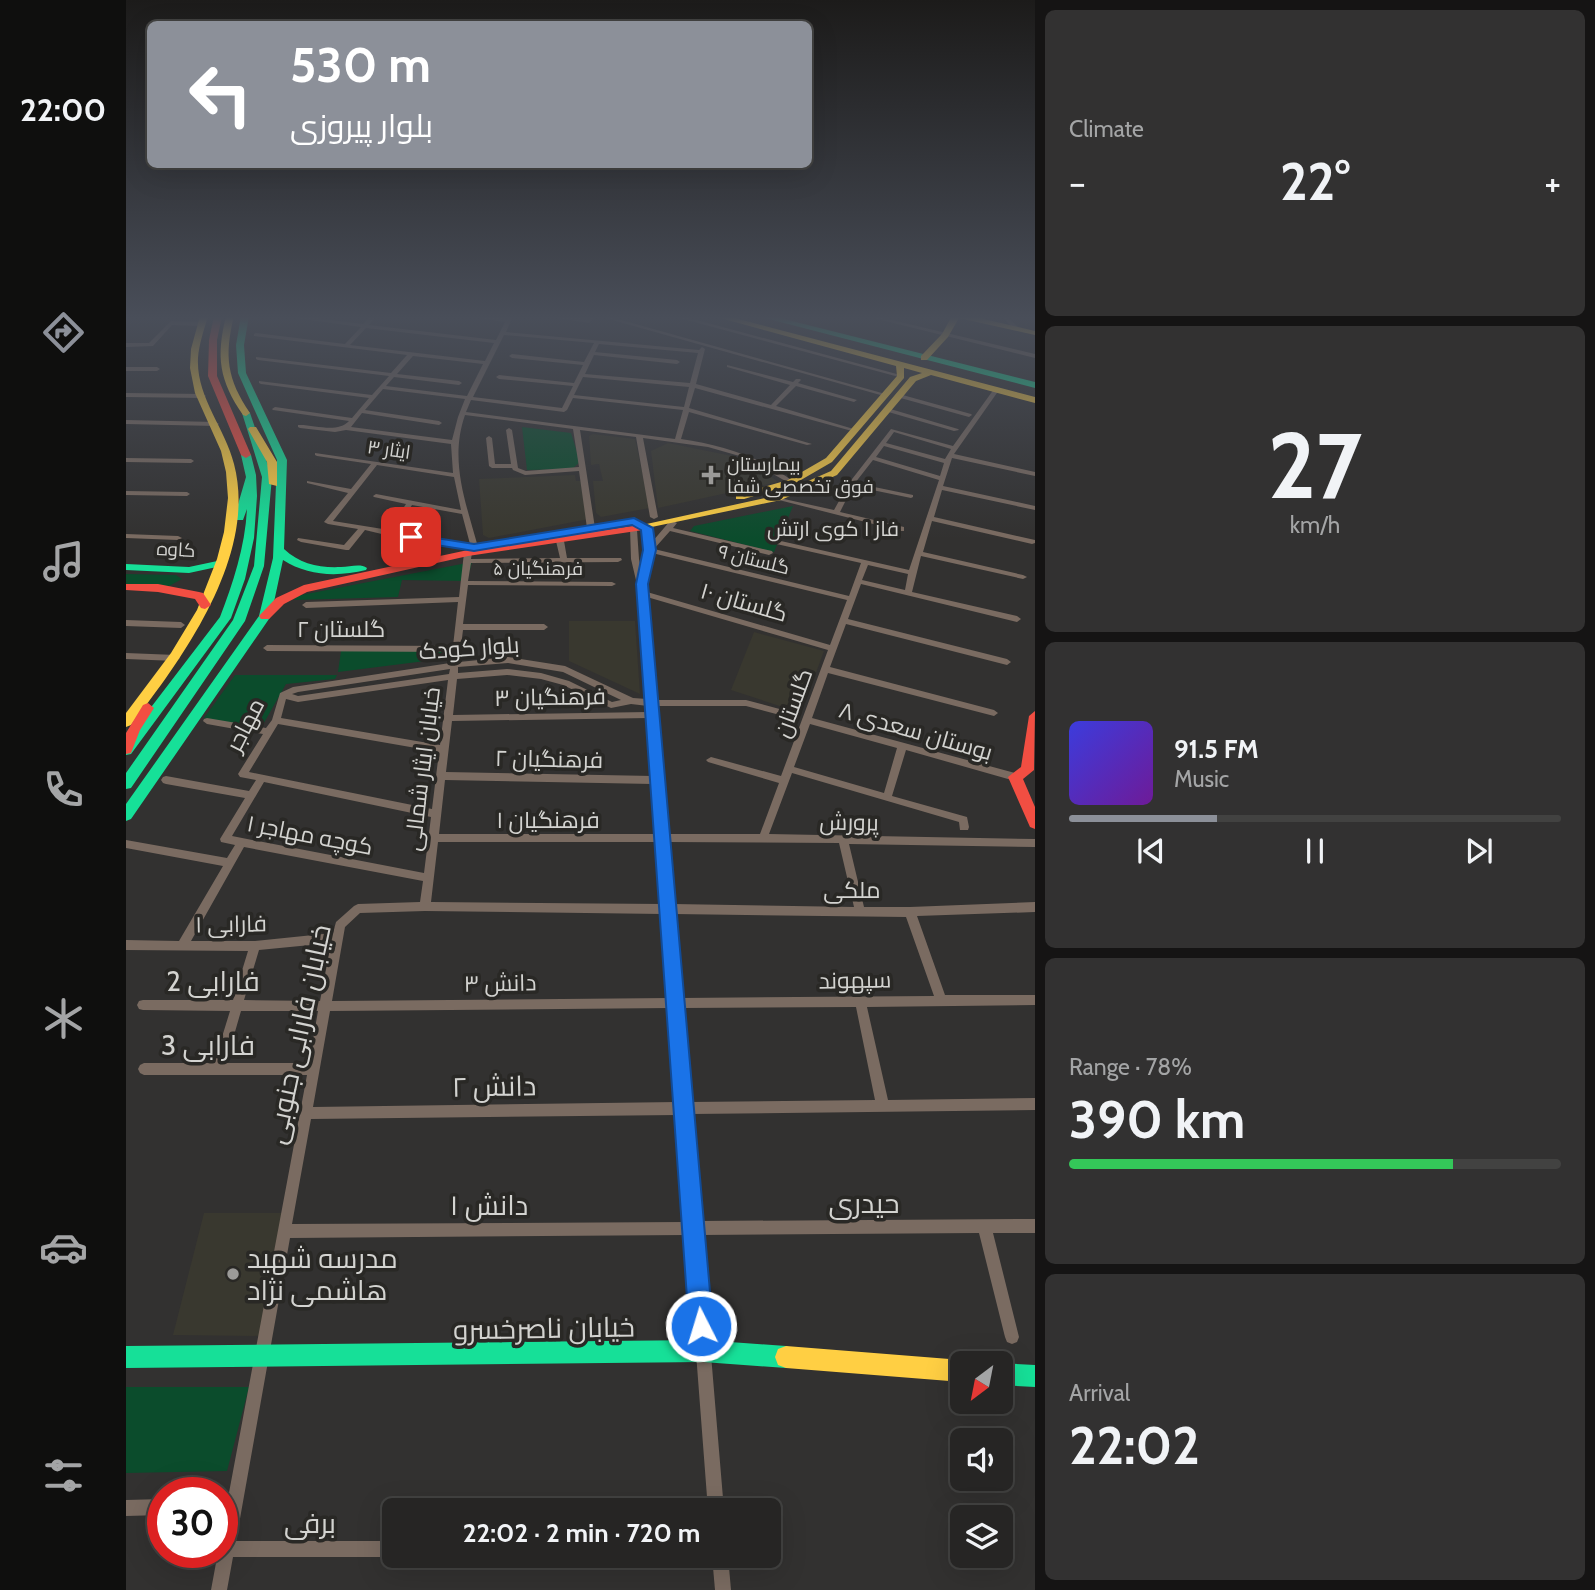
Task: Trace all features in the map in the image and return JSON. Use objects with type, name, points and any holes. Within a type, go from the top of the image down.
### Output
[{"type":"main road","points":[[128,716],[176,658],[198,623],[228,541],[234,508],[230,465],[216,424],[200,390]]},
{"type":"main road","points":[[126,749],[202,649],[229,608],[240,572],[251,502],[251,475],[239,435],[216,390]]},
{"type":"main road","points":[[126,784],[229,639],[251,594],[263,541],[267,477],[250,418],[230,390]]},
{"type":"main road","points":[[250,390],[282,460],[275,582],[265,616]]},
{"type":"main road","points":[[126,816],[244,643],[265,616],[288,595],[316,586],[591,528],[642,524],[671,526],[777,499],[834,473],[887,410],[895,390]]},
{"type":"main road","points":[[1016,390],[1034,396]]},
{"type":"main road","points":[[277,549],[285,560],[302,567],[345,571],[560,541],[642,524],[791,482],[829,460],[854,430],[892,395]]},
{"type":"main road","points":[[253,429],[272,462],[274,496],[281,512]]},
{"type":"main road","points":[[228,541],[239,519],[251,475]]},
{"type":"main road","name":"کاوه","points":[[126,567],[206,570],[222,563]]},
{"type":"main road","points":[[158,588],[172,587],[183,580],[184,572],[174,568]]},
{"type":"main road","points":[[316,569],[306,578],[316,586]]},
{"type":"main road","name":"کاوه","points":[[126,587],[158,588],[199,596],[205,605]]},
{"type":"main road","points":[[159,737],[187,711],[225,662],[244,643]]},
{"type":"main road","points":[[126,749],[134,729],[174,670],[176,658]]},
{"type":"main road","points":[[1035,716],[1027,770],[1015,777],[1035,824]]},
{"type":"main road","name":"خیابان ناصرخسرو","points":[[126,1357],[703,1351],[950,1370]]},
{"type":"main road","points":[[1013,1375],[1035,1376]]},
{"type":"street","points":[[322,390],[373,397]]},
{"type":"street","points":[[346,428],[379,390]]},
{"type":"street","points":[[408,390],[564,410],[574,390]]},
{"type":"street","points":[[469,554],[466,513],[456,475],[454,442],[463,413],[475,390]]},
{"type":"street","points":[[678,440],[691,390]]},
{"type":"street","points":[[711,390],[854,430]]},
{"type":"street","points":[[772,407],[789,390]]},
{"type":"street","points":[[818,390],[854,400]]},
{"type":"street","points":[[873,390],[969,415]]},
{"type":"street","points":[[908,593],[949,459],[990,390]]},
{"type":"street","points":[[126,395],[202,396]]},
{"type":"street","points":[[571,396],[686,409],[809,444]]},
{"type":"street","points":[[275,409],[353,419]]},
{"type":"street","points":[[887,410],[956,430]]},
{"type":"street","points":[[361,411],[439,423]]},
{"type":"street","points":[[463,413],[709,445],[745,456],[791,482]]},
{"type":"street","points":[[126,422],[216,424]]},
{"type":"street","points":[[299,426],[335,430],[346,428],[454,442]]},
{"type":"street","points":[[576,427],[591,528]]},
{"type":"street","points":[[509,430],[515,469],[526,473],[583,469]]},
{"type":"street","points":[[836,513],[851,484],[893,430],[955,448]]},
{"type":"street","points":[[639,436],[642,524],[649,550],[642,588]]},
{"type":"street","points":[[489,438],[492,466],[514,466]]},
{"type":"street","points":[[883,444],[1035,474]]},
{"type":"street","name":"ایثار ۳","points":[[317,454],[456,475]]},
{"type":"street","points":[[873,458],[940,483],[1035,508]]},
{"type":"street","points":[[126,460],[191,461]]},
{"type":"street","points":[[375,463],[350,491],[328,522],[469,554],[564,560],[618,560]]},
{"type":"street","points":[[309,482],[350,491]]},
{"type":"street","points":[[851,484],[911,496]]},
{"type":"street","points":[[126,493],[187,495]]},
{"type":"street","points":[[376,496],[466,513]]},
{"type":"street","points":[[777,499],[901,530]]},
{"type":"street","points":[[390,534],[410,502]]},
{"type":"street","points":[[929,518],[1032,542]]},
{"type":"street","points":[[642,524],[635,559],[642,588],[653,715],[715,1498]]},
{"type":"street","points":[[649,550],[671,526],[769,552]]},
{"type":"street","points":[[301,540],[346,548],[362,529]]},
{"type":"street","points":[[126,536],[178,538]]},
{"type":"street","points":[[560,541],[564,560]]},
{"type":"street","points":[[775,541],[912,573]]},
{"type":"street","name":"گلستان ۹","points":[[649,550],[852,599]]},
{"type":"street","name":"خیابان ایثار شمالی","points":[[425,906],[469,554]]},
{"type":"street","points":[[918,554],[1023,577]]},
{"type":"street","name":"گلستان","points":[[763,838],[864,562]]},
{"type":"street","points":[[858,581],[1017,619]]},
{"type":"street","name":"فرهنگیان ۵","points":[[464,583],[612,584]]},
{"type":"street","name":"گلستان ۱۰","points":[[642,588],[834,649]]},
{"type":"street","points":[[306,605],[462,599]]},
{"type":"street","points":[[844,621],[1007,662]]},
{"type":"street","points":[[126,623],[181,625]]},
{"type":"street","points":[[459,627],[544,627]]},
{"type":"street","name":"گلستان ۲","points":[[267,648],[456,649]]},
{"type":"street","points":[[126,656],[176,658]]},
{"type":"street","name":"بلوار کودک","points":[[283,695],[296,689],[454,665],[508,660],[565,669],[631,701]]},
{"type":"street","points":[[555,680],[565,669]]},
{"type":"street","points":[[826,669],[994,713]]},
{"type":"street","name":"بلوار کودک","points":[[283,695],[298,699],[453,676],[507,672],[555,680],[611,705]]},
{"type":"street","points":[[362,679],[363,690]]},
{"type":"street","name":"مهاجر","points":[[225,839],[262,778],[243,774],[276,720],[283,695]]},
{"type":"street","points":[[610,716],[611,705],[631,701],[746,703],[794,716]]},
{"type":"street","name":"فرهنگیان ۳","points":[[448,718],[653,715]]},
{"type":"street","points":[[276,720],[444,749]]},
{"type":"street","name":"بوستان سعدی ۸","points":[[807,720],[1015,777]]},
{"type":"street","points":[[207,721],[268,732]]},
{"type":"street","points":[[887,798],[902,747]]},
{"type":"street","points":[[711,760],[785,781]]},
{"type":"street","points":[[789,769],[964,820],[964,827]]},
{"type":"street","name":"فرهنگیان ۲","points":[[441,776],[658,780]]},
{"type":"street","points":[[262,778],[436,814]]},
{"type":"street","points":[[166,780],[252,795]]},
{"type":"street","name":"فرهنگیان ۱","points":[[433,838],[662,840]]},
{"type":"street","name":"پرورش","points":[[662,840],[763,838],[1035,843]]},
{"type":"street","name":"کوچه مهاجر ۱","points":[[225,839],[429,878]]},
{"type":"street","points":[[843,841],[860,911]]},
{"type":"street","points":[[182,946],[242,842]]},
{"type":"street","points":[[126,844],[230,863]]},
{"type":"street","name":"خیابان فارابی جنوبی","points":[[234,1477],[261,1356],[340,925],[358,909],[425,906],[668,909]]},
{"type":"street","name":"ملکی","points":[[668,909],[910,912],[1035,907]]},
{"type":"street","points":[[910,912],[941,1000]]},
{"type":"street","name":"فارابی ۱","points":[[126,945],[255,947],[338,937]]},
{"type":"street","points":[[218,1069],[255,947]]},
{"type":"street","name":"سپهوند","points":[[676,1003],[1035,1000]]},
{"type":"street","points":[[860,1001],[883,1106]]},
{"type":"street","name":"دانش ۳","points":[[325,1006],[676,1003]]},
{"type":"street","name":"فارابی 2","points":[[143,1005],[325,1006]]},
{"type":"street","name":"فارابی 3","points":[[144,1069],[313,1069]]},
{"type":"street","points":[[684,1108],[1035,1104]]},
{"type":"street","name":"دانش ۲","points":[[306,1113],[684,1108]]},
{"type":"street","points":[[984,1226],[1012,1337]]},
{"type":"street","name":"حیدری","points":[[694,1228],[1035,1226]]},
{"type":"street","name":"دانش ۱","points":[[284,1231],[694,1228]]},
{"type":"street","points":[[126,1508],[147,1507]]},
{"type":"street","name":"برفی","points":[[238,1549],[382,1549]]},
{"type":"street","name":"خیابان فارابی جنوبی","points":[[219,1590],[223,1568]]},
{"type":"street","points":[[721,1568],[723,1590]]},
{"type":"shaded area","points":[[593,434],[635,439],[650,508],[601,517],[596,513],[593,481],[603,481],[599,464],[591,465],[589,436]]},
{"type":"shaded area","name":"بیمارستان فوق تخصصی شفا","points":[[668,443],[737,457],[760,468],[778,482],[658,508],[651,451]]},
{"type":"shaded area","points":[[575,475],[576,481],[584,481],[589,519],[489,538],[483,535],[479,479]]},
{"type":"shaded area","points":[[569,621],[635,621],[640,694],[569,661]]},
{"type":"shaded area","points":[[754,632],[824,651],[801,713],[731,690]]},
{"type":"shaded area","name":"مدرسه شهید ه‍اشمی نژاد","points":[[204,1213],[290,1213],[266,1336],[173,1335]]},
{"type":"green space","points":[[522,427],[571,433],[580,462],[572,469],[527,470]]},
{"type":"green space","points":[[793,506],[774,552],[690,531],[694,526]]},
{"type":"green space","points":[[472,562],[467,581],[402,580],[398,597],[294,600],[296,596]]},
{"type":"green space","points":[[126,574],[176,575],[182,579],[169,586],[126,585]]},
{"type":"green space","points":[[458,650],[457,657],[338,672],[341,651]]},
{"type":"green space","points":[[235,675],[337,675],[335,679],[286,684],[261,728],[204,718]]},
{"type":"green space","points":[[126,1387],[249,1387],[227,1471],[126,1473]]},
{"type":"traffic: fast","points":[[126,815],[265,616],[278,558],[282,460],[250,390]]},
{"type":"traffic: fast","points":[[126,784],[239,621],[259,566],[267,477],[246,413]]},
{"type":"traffic: fast","points":[[126,750],[225,618],[233,599],[245,559],[251,517],[252,496],[246,455]]},
{"type":"traffic: fast","points":[[239,518],[251,475]]},
{"type":"traffic: fast","points":[[277,549],[296,563],[316,570],[362,568]]},
{"type":"traffic: fast","points":[[126,567],[189,570],[222,563]]},
{"type":"traffic: fast","points":[[126,1357],[703,1351],[786,1357]]},
{"type":"traffic: fast","points":[[1013,1375],[1035,1376]]},
{"type":"traffic: slow","points":[[126,722],[176,656],[203,610],[214,585],[229,532],[233,498],[231,472],[199,390]]},
{"type":"traffic: slow","points":[[231,390],[246,413]]},
{"type":"traffic: slow","points":[[740,497],[791,482],[829,460],[889,390]]},
{"type":"traffic: slow","points":[[646,527],[777,498],[834,473],[904,390]]},
{"type":"traffic: slow","points":[[998,390],[1035,400]]},
{"type":"traffic: slow","points":[[253,429],[272,462],[274,484]]},
{"type":"traffic: slow","points":[[786,1357],[950,1370]]},
{"type":"traffic: jam","points":[[217,390],[246,455]]},
{"type":"traffic: jam","points":[[265,616],[280,601],[304,589],[468,553],[646,527]]},
{"type":"traffic: jam","points":[[126,587],[158,588],[199,596],[205,605]]},
{"type":"traffic: jam","points":[[126,749],[134,729],[148,708]]},
{"type":"traffic: jam","points":[[1035,716],[1027,770],[1015,777],[1035,823]]},
{"type":"place","name":"بیمارستان فوق تخصصی شفا","points":[[711,475]]},
{"type":"place","name":"مدرسه شهید ه‍اشمی نژاد","points":[[233,1274]]},
{"type":"district","name":"فاز ۱ کوی ارتش","points":[[833,529]]},
{"type":"route","points":[[411,537],[474,547],[634,521],[647,528],[649,550],[642,584],[701,1326]]}]
